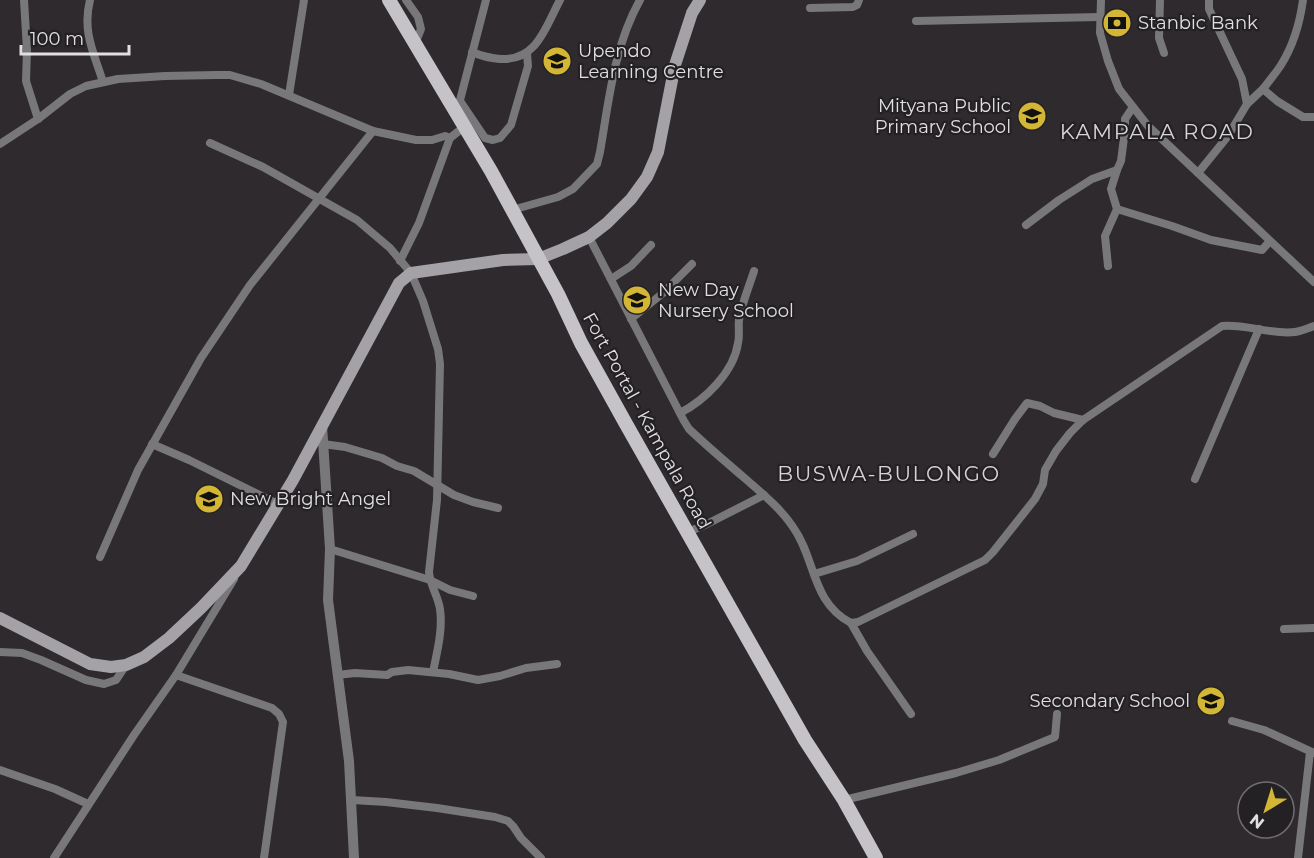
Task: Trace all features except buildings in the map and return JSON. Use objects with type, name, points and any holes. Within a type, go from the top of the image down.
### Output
[{"type":"main road","name":"Fort Portal - Kampala Road","points":[[389,0],[458,107],[464,128],[491,171],[558,294],[581,343],[805,740],[844,800],[876,858]]},
{"type":"main road","points":[[0,618],[90,664],[111,667],[126,665],[144,657],[169,638],[242,566],[293,480],[399,283],[411,273],[503,260],[538,259],[589,237],[632,199],[647,177],[658,152],[675,65],[692,13],[700,0]]},
{"type":"street","points":[[24,0],[26,81],[38,119]]},
{"type":"street","points":[[90,0],[86,26],[91,50],[103,82]]},
{"type":"street","points":[[289,95],[304,0]]},
{"type":"street","points":[[406,0],[418,17],[421,29],[416,44]]},
{"type":"street","points":[[486,0],[458,107],[485,138],[493,140],[500,138],[511,125],[528,66],[527,53]]},
{"type":"street","points":[[472,52],[482,57],[505,59],[512,59],[527,53],[536,45],[560,0]]},
{"type":"street","points":[[512,210],[558,197],[573,189],[597,164],[614,69],[624,34],[640,0]]},
{"type":"street","points":[[810,8],[853,7],[858,5],[859,0]]},
{"type":"street","points":[[1101,0],[1100,33],[1106,55],[1119,89],[1133,108],[1148,126],[1314,282]]},
{"type":"street","points":[[1160,0],[1159,38],[1164,53]]},
{"type":"street","points":[[1209,0],[1209,9],[1242,80],[1247,104]]},
{"type":"street","points":[[1198,173],[1228,136],[1247,104],[1263,89],[1282,63],[1300,19],[1303,0]]},
{"type":"street","points":[[916,21],[1100,17]]},
{"type":"street","points":[[0,144],[70,94],[87,86],[118,79],[230,75],[261,84],[373,130],[416,140],[432,140],[445,136],[450,138]]},
{"type":"street","points":[[1263,89],[1276,101],[1303,117],[1314,117]]},
{"type":"street","points":[[1108,266],[1105,236],[1118,209],[1111,189],[1121,161],[1125,118],[1133,108]]},
{"type":"street","points":[[400,261],[419,223],[450,138],[464,128]]},
{"type":"street","points":[[100,557],[138,470],[201,358],[250,285],[373,130]]},
{"type":"street","points":[[210,143],[263,167],[357,220],[390,248],[411,273],[423,301],[438,349],[440,364],[437,500],[430,580],[439,600],[441,632],[434,672]]},
{"type":"street","points":[[1026,225],[1092,179],[1117,170]]},
{"type":"street","points":[[1118,209],[1211,240],[1262,250],[1270,241]]},
{"type":"street","points":[[589,237],[689,429],[778,508],[795,528],[824,599],[834,612],[850,623],[910,714]]},
{"type":"street","points":[[611,279],[631,266],[651,245]]},
{"type":"street","points":[[632,319],[692,264]]},
{"type":"street","points":[[680,413],[690,408],[720,381],[730,367],[739,342],[739,318],[754,271]]},
{"type":"street","points":[[850,623],[858,622],[985,560],[1035,499],[1043,484],[1045,470],[1056,450],[1083,420],[1222,326],[1234,325],[1298,332],[1314,326]]},
{"type":"street","points":[[1195,479],[1259,329]]},
{"type":"street","points":[[993,454],[1027,403],[1083,420]]},
{"type":"street","points":[[322,424],[330,549],[327,600],[349,761],[354,858]]},
{"type":"street","points":[[153,444],[278,504]]},
{"type":"street","points":[[323,444],[345,447],[382,458],[414,471],[454,495],[498,508]]},
{"type":"street","points":[[688,532],[764,495]]},
{"type":"street","points":[[814,574],[857,561],[913,534]]},
{"type":"street","points":[[330,549],[473,596]]},
{"type":"street","points":[[54,858],[176,675],[242,566]]},
{"type":"street","points":[[1284,629],[1314,628]]},
{"type":"street","points":[[0,652],[22,653],[86,680],[104,684],[116,680],[126,665]]},
{"type":"street","points":[[337,675],[355,673],[387,675],[408,670],[478,680],[526,668],[557,664]]},
{"type":"street","points":[[176,675],[272,708],[283,722],[264,858]]},
{"type":"street","points":[[844,800],[956,773],[999,760],[1055,737],[1056,714]]},
{"type":"street","points":[[1232,721],[1264,730],[1312,753],[1298,858]]},
{"type":"street","points":[[0,770],[55,789],[88,804]]},
{"type":"street","points":[[351,800],[437,808],[495,817],[508,821],[541,858]]},
{"type":"place","name":"Stanbic Bank","points":[[1117,23]]},
{"type":"place","name":"Upendo Learning Centre","points":[[557,61]]},
{"type":"place","name":"Mityana Public Primary School","points":[[1032,116]]},
{"type":"place","name":"New Day Nursery School","points":[[637,300]]},
{"type":"place","name":"New Bright Angel","points":[[209,499]]},
{"type":"place","name":"Secondary School","points":[[1211,701]]},
{"type":"district","name":"KAMPALA ROAD","points":[[1157,131]]},
{"type":"district","name":"BUSWA-BULONGO","points":[[889,473]]}]
